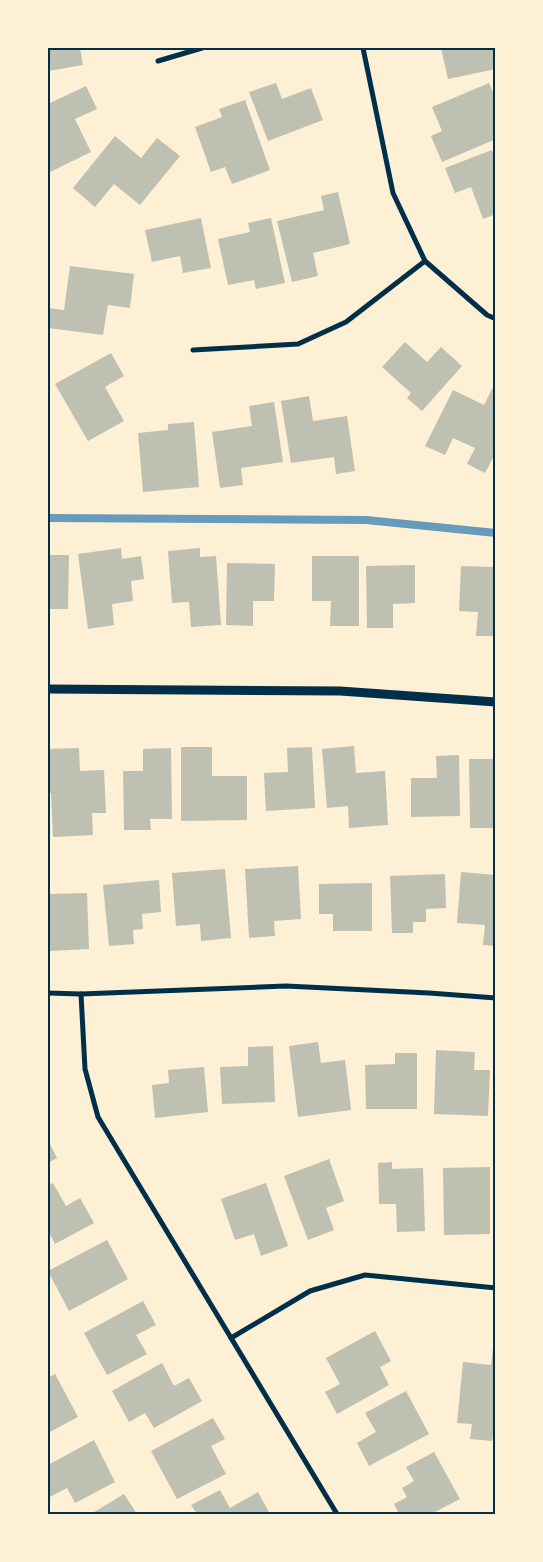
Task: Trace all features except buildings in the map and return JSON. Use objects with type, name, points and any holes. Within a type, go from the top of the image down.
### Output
[{"type":"street","points":[[158,61],[202,48]]},
{"type":"street","points":[[363,48],[393,193],[425,261],[487,315],[496,319]]},
{"type":"street","points":[[193,350],[298,344],[346,322],[425,261]]},
{"type":"street","points":[[48,690],[340,691],[496,702]]},
{"type":"street","points":[[48,993],[81,994],[286,986],[430,992],[496,998]]},
{"type":"street","points":[[81,994],[85,1069],[98,1116],[337,1514]]},
{"type":"street","points":[[231,1338],[310,1291],[365,1275],[496,1288]]},
{"type":"waterway","points":[[48,518],[366,520],[496,533]]}]
